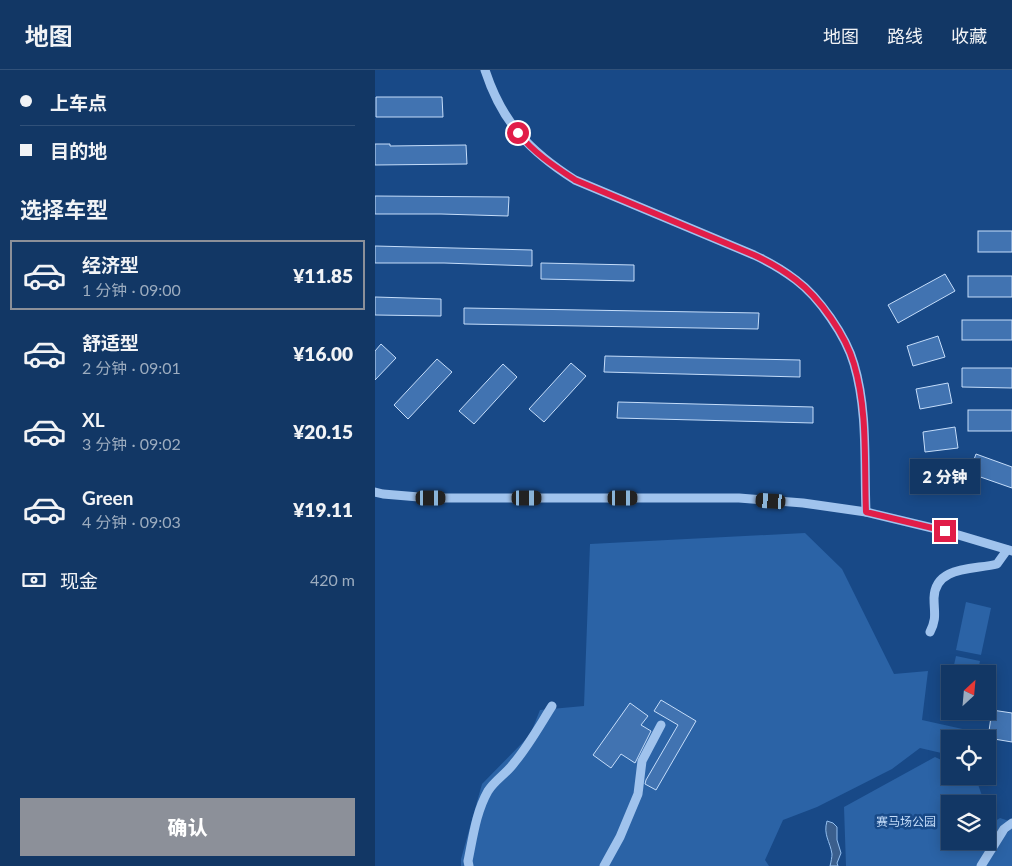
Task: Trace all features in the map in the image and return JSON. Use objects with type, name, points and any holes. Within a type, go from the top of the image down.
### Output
[{"type":"street","points":[[485,70],[495,96],[509,122],[527,145],[552,166],[575,180],[778,267],[798,281],[815,298],[843,338],[854,362],[863,413],[866,512]]},
{"type":"street","points":[[375,492],[431,498],[739,498],[803,503],[866,512],[945,531],[1009,550],[997,564],[960,569],[942,579],[934,594],[935,618],[930,632]]},
{"type":"street","points":[[469,866],[468,861],[478,813],[488,792],[496,780],[513,766],[552,706]]},
{"type":"street","points":[[604,866],[620,837],[640,785],[642,761],[661,725]]},
{"type":"street","points":[[981,866],[1001,833],[1012,823]]},
{"type":"green space","points":[[805,533],[842,569],[894,674],[928,671],[922,720],[967,730],[941,730],[941,753],[920,748],[892,769],[817,807],[783,820],[765,860],[769,866],[461,866],[461,859],[482,784],[530,735],[540,710],[584,706],[590,544]]},
{"type":"green space","points":[[966,602],[991,608],[981,655],[956,650]]},
{"type":"green space","points":[[956,656],[980,661],[979,665],[954,665]]},
{"type":"green space","name":"赛马场公园","points":[[935,757],[941,760],[941,785],[978,785],[982,795],[941,795],[941,850],[996,850],[996,833],[999,841],[1012,828],[1012,866],[846,866],[844,807]]},
{"type":"green space","name":"赛马场公园","points":[[1000,818],[1009,821],[996,833],[996,820]]},
{"type":"shaded area","points":[[827,821],[837,827],[837,840],[841,853],[837,863],[838,866],[830,866],[832,854],[826,834]]},
{"type":"building","points":[[376,97],[442,97],[443,117],[376,117]]},
{"type":"building","points":[[375,144],[390,144],[390,146],[466,145],[467,164],[375,165]]},
{"type":"building","points":[[375,196],[509,197],[508,216],[375,214]]},
{"type":"building","points":[[978,231],[1012,231],[1012,252],[978,252]]},
{"type":"building","points":[[375,246],[532,250],[532,266],[375,263]]},
{"type":"building","points":[[541,263],[634,265],[634,281],[541,279]]},
{"type":"building","points":[[945,274],[955,291],[898,323],[888,305]]},
{"type":"building","points":[[968,276],[1012,276],[1012,297],[968,297]]},
{"type":"building","points":[[375,297],[441,299],[441,316],[375,315]]},
{"type":"building","points":[[464,308],[759,313],[758,329],[464,324]]},
{"type":"building","points":[[962,320],[1012,320],[1012,340],[962,340]]},
{"type":"building","points":[[938,336],[945,357],[913,366],[907,346]]},
{"type":"building","points":[[381,344],[396,358],[375,380],[375,351]]},
{"type":"building","points":[[605,356],[800,360],[800,377],[604,372]]},
{"type":"building","points":[[437,359],[452,372],[408,419],[394,405]]},
{"type":"building","points":[[571,363],[586,376],[544,422],[529,409]]},
{"type":"building","points":[[503,364],[517,377],[474,424],[459,411]]},
{"type":"building","points":[[962,368],[1012,368],[1012,388],[962,387]]},
{"type":"building","points":[[948,383],[952,403],[920,409],[916,389]]},
{"type":"building","points":[[618,402],[813,407],[813,423],[617,418]]},
{"type":"building","points":[[968,410],[1012,410],[1012,431],[968,431]]},
{"type":"building","points":[[955,427],[958,448],[925,452],[923,432]]},
{"type":"building","points":[[976,454],[1012,467],[1012,488],[969,473]]},
{"type":"building","points":[[661,700],[696,721],[656,790],[645,784],[646,780],[678,725],[654,711]]},
{"type":"building","points":[[630,703],[648,716],[641,725],[651,731],[635,763],[621,754],[611,768],[593,755]]},
{"type":"building","points":[[996,711],[1012,713],[1012,742],[996,739],[996,730],[989,730],[991,720],[996,720]]},
{"type":"route","points":[[518,133],[527,145],[552,166],[575,180],[754,255],[778,267],[798,281],[815,298],[830,318],[843,338],[854,362],[863,413],[866,512],[945,531]]}]
